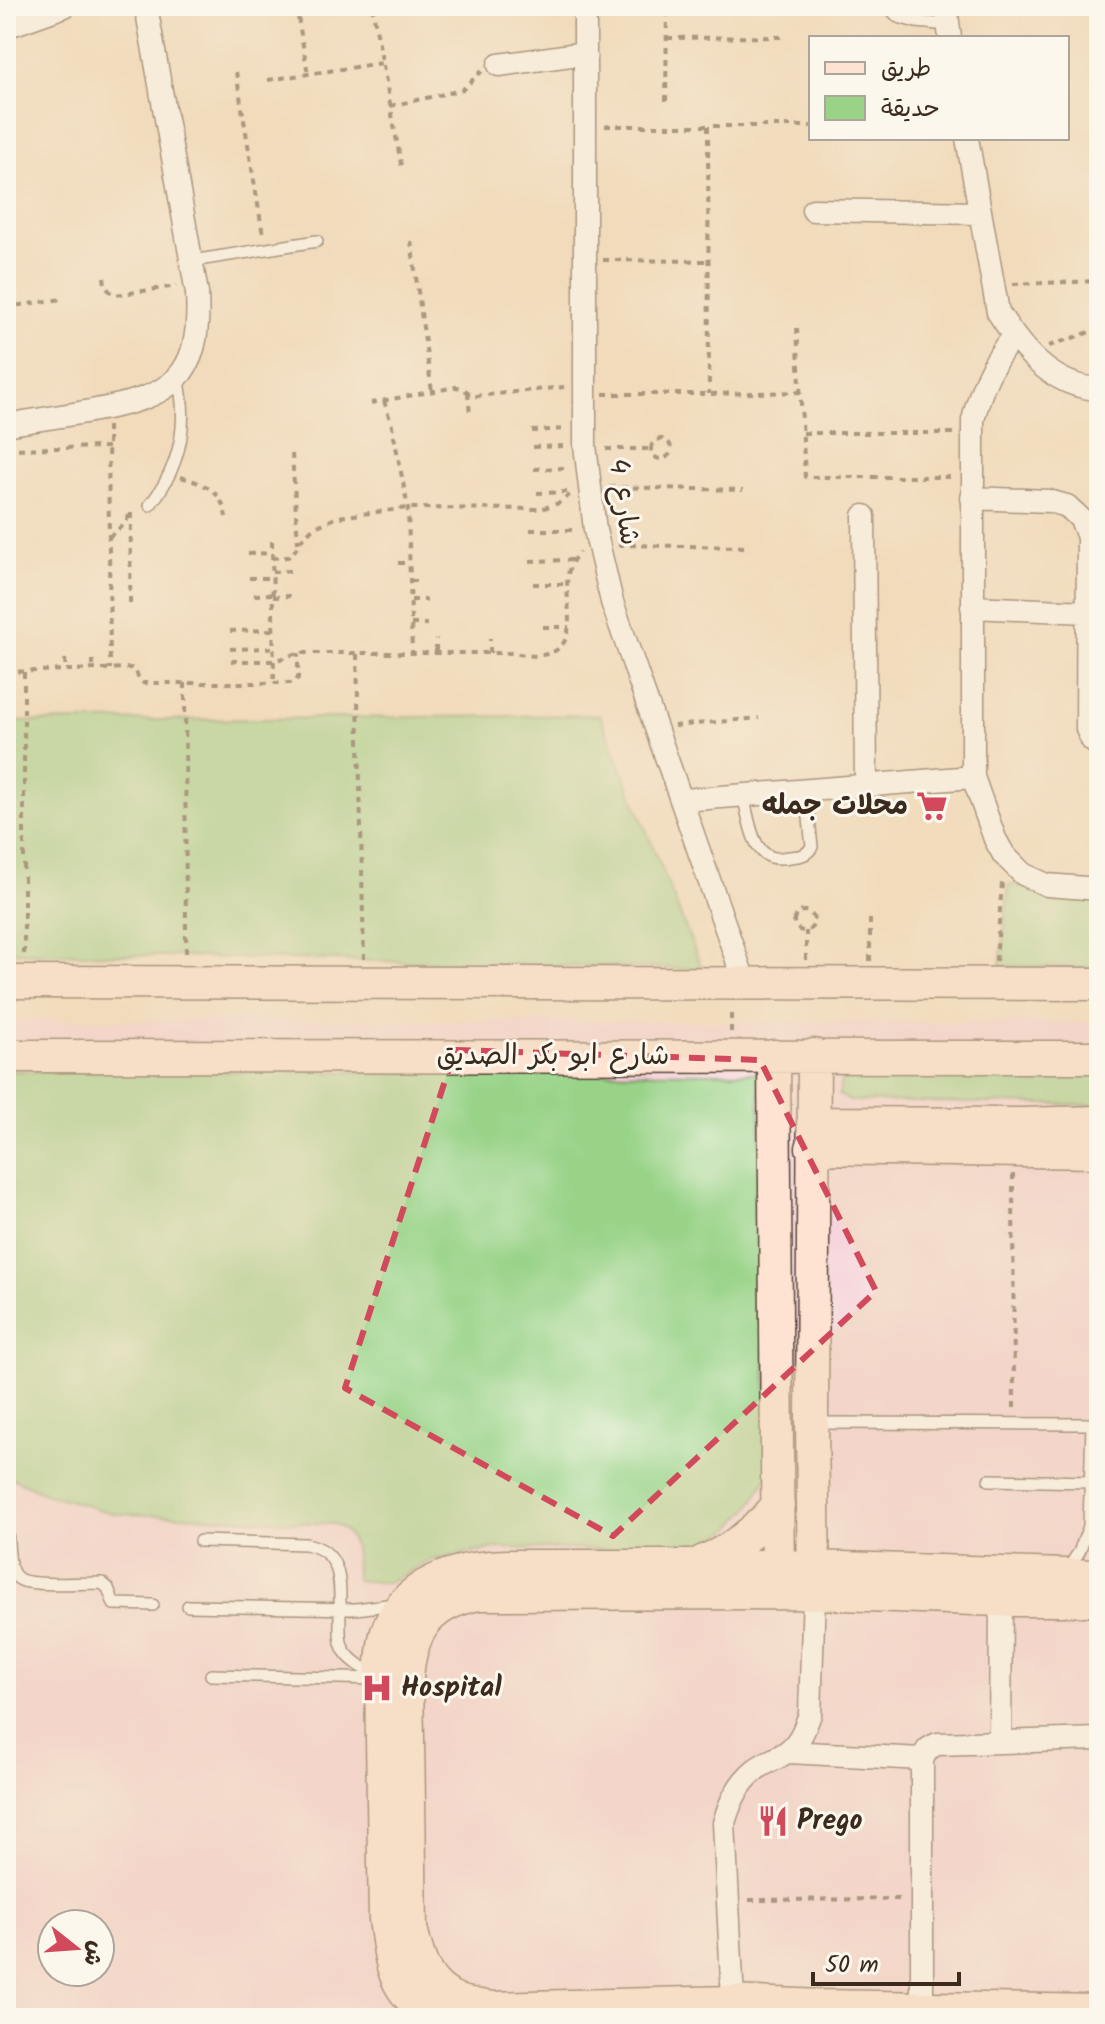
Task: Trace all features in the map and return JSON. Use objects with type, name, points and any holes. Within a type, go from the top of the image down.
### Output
[{"type":"street","points":[[6,27],[65,6]]},
{"type":"street","points":[[6,425],[142,400],[162,391],[178,377],[191,358],[197,337],[198,314],[194,272],[146,6]]},
{"type":"street","name":"شارع 4","points":[[585,6],[584,461],[596,537],[612,602],[683,800],[738,983]]},
{"type":"street","points":[[499,65],[585,53]]},
{"type":"street","points":[[967,140],[998,312],[1013,336],[1047,371],[1069,383],[1099,389]]},
{"type":"street","points":[[813,210],[980,213]]},
{"type":"street","points":[[1013,336],[994,361],[981,390],[973,420],[973,777],[995,839],[1004,855],[1023,874],[1047,885],[1099,889]]},
{"type":"street","points":[[972,488],[1067,506],[1081,519],[1088,537],[1093,568],[1088,612],[1093,716],[1087,729],[1099,746]]},
{"type":"street","points":[[864,516],[866,785]]},
{"type":"street","points":[[972,607],[1088,612]]},
{"type":"street","points":[[683,800],[973,777]]},
{"type":"street","points":[[15,982],[1099,984]]},
{"type":"street","points":[[733,2002],[724,1823],[740,1785],[755,1770],[788,1752],[806,1727],[810,1714],[814,1580],[814,1055]]},
{"type":"street","name":"شارع ابو بكر الصديق","points":[[6,1056],[1099,1057]]},
{"type":"street","points":[[774,1056],[778,1580]]},
{"type":"street","points":[[812,1136],[1099,1122]]},
{"type":"street","points":[[812,1136],[1013,1151],[1099,1152]]},
{"type":"street","points":[[695,1565],[750,1535],[778,1505]]},
{"type":"street","points":[[778,1580],[695,1565],[482,1567],[438,1578],[404,1602],[393,1617],[383,1650],[394,1679],[411,1928],[425,1974],[438,1988],[458,2001],[491,2008],[733,2002],[783,2011],[822,2012],[922,2008],[1099,2011]]},
{"type":"street","points":[[435,2018],[406,1996],[398,1982],[385,1920],[394,1679],[408,1659],[420,1630],[441,1607],[479,1594],[778,1580],[1099,1576]]},
{"type":"street","points":[[814,1580],[1001,1600],[1099,1600]]},
{"type":"street","points":[[1000,1741],[1001,1600]]},
{"type":"street","points":[[922,2008],[922,1759],[928,1749],[937,1744],[1099,1739]]},
{"type":"street","points":[[788,1752],[922,1759]]},
{"type":"lane","points":[[888,6],[898,17],[916,22],[948,23]]},
{"type":"lane","points":[[194,272],[266,249],[317,241]]},
{"type":"lane","points":[[150,505],[171,474],[180,447],[184,419],[178,377]]},
{"type":"lane","points":[[743,795],[755,842],[761,852],[771,857],[792,857],[808,853],[812,847],[806,790]]},
{"type":"lane","points":[[812,1423],[1096,1424],[1089,1526],[1079,1552],[1063,1575]]},
{"type":"lane","points":[[989,1480],[1090,1482]]},
{"type":"lane","points":[[6,1520],[10,1565],[18,1579],[102,1583],[108,1588],[114,1604],[153,1605]]},
{"type":"lane","points":[[200,1541],[306,1544],[321,1549],[333,1560],[339,1576],[343,1649],[353,1660],[394,1679]]},
{"type":"lane","points":[[188,1606],[340,1609],[372,1608],[404,1602]]},
{"type":"lane","points":[[211,1675],[394,1679]]},
{"type":"path","points":[[296,6],[308,74]]},
{"type":"path","points":[[372,6],[402,169]]},
{"type":"path","points":[[393,6],[405,10]]},
{"type":"path","points":[[652,6],[667,6],[666,101]]},
{"type":"path","points":[[667,38],[782,37]]},
{"type":"path","points":[[268,80],[382,63]]},
{"type":"path","points":[[390,106],[462,90],[482,71],[499,65]]},
{"type":"path","points":[[236,72],[266,249]]},
{"type":"path","points":[[585,126],[809,126]]},
{"type":"path","points":[[708,126],[709,394]]},
{"type":"path","points":[[411,241],[432,392]]},
{"type":"path","points":[[585,259],[708,261]]},
{"type":"path","points":[[104,277],[106,288],[116,295],[194,272]]},
{"type":"path","points":[[992,285],[1099,281]]},
{"type":"path","points":[[6,307],[62,299]]},
{"type":"path","points":[[797,328],[805,477],[972,488]]},
{"type":"path","points":[[1028,354],[1099,329]]},
{"type":"path","points":[[371,403],[456,387],[477,396],[585,389],[709,394],[801,392]]},
{"type":"path","points":[[468,393],[470,415]]},
{"type":"path","points":[[384,401],[408,508],[412,653]]},
{"type":"path","points":[[108,408],[110,669]]},
{"type":"path","points":[[532,431],[584,461]]},
{"type":"path","points":[[803,433],[973,433]]},
{"type":"path","points":[[661,439],[666,440],[671,448],[670,454],[661,459],[651,449],[656,440],[661,439]]},
{"type":"path","points":[[6,449],[109,447]]},
{"type":"path","points":[[533,447],[584,461],[743,490]]},
{"type":"path","points":[[534,469],[651,449]]},
{"type":"path","points":[[292,454],[298,545]]},
{"type":"path","points":[[537,493],[584,461]]},
{"type":"path","points":[[248,554],[288,557],[313,528],[328,520],[349,515],[408,508],[541,509],[559,503],[584,461]]},
{"type":"path","points":[[171,474],[198,482],[215,492],[221,499],[226,517]]},
{"type":"path","points":[[109,537],[131,513],[150,505]]},
{"type":"path","points":[[130,603],[131,513]]},
{"type":"path","points":[[530,530],[747,547]]},
{"type":"path","points":[[231,661],[274,661],[298,653],[490,653],[536,656],[550,653],[562,644],[569,627],[568,571],[582,549],[596,537]]},
{"type":"path","points":[[272,541],[274,683]]},
{"type":"path","points":[[530,561],[573,560]]},
{"type":"path","points":[[398,563],[410,563]]},
{"type":"path","points":[[249,578],[291,571]]},
{"type":"path","points":[[410,581],[422,581]]},
{"type":"path","points":[[533,584],[567,584]]},
{"type":"path","points":[[403,593],[411,593]]},
{"type":"path","points":[[254,595],[290,596]]},
{"type":"path","points":[[411,600],[427,600]]},
{"type":"path","points":[[411,624],[427,624]]},
{"type":"path","points":[[543,627],[569,627]]},
{"type":"path","points":[[109,630],[119,630]]},
{"type":"path","points":[[230,631],[273,630]]},
{"type":"path","points":[[490,638],[490,653]]},
{"type":"path","points":[[436,639],[436,653]]},
{"type":"path","points":[[230,649],[274,648]]},
{"type":"path","points":[[6,672],[134,669],[143,683],[294,683],[298,680],[298,653]]},
{"type":"path","points":[[357,654],[364,983]]},
{"type":"path","points":[[65,659],[66,671]]},
{"type":"path","points":[[93,660],[93,670]]},
{"type":"path","points":[[15,982],[24,672]]},
{"type":"path","points":[[185,683],[187,982]]},
{"type":"path","points":[[657,727],[759,718]]},
{"type":"path","points":[[994,984],[1004,855]]},
{"type":"path","points":[[804,911],[814,920],[806,931],[797,928],[794,919],[804,911]]},
{"type":"path","points":[[869,983],[870,915]]},
{"type":"path","points":[[731,1056],[738,983]]},
{"type":"path","points":[[1013,1151],[1014,1424]]},
{"type":"path","points":[[727,1900],[922,1898]]},
{"type":"highlighted area","points":[[455,1050],[760,1060],[876,1291],[613,1536],[345,1388]]},
{"type":"shaded area","points":[[6,1020],[1099,1022],[1099,2018],[6,2018]]},
{"type":"green space","points":[[600,715],[702,969],[6,952],[6,722]]},
{"type":"green space","points":[[1009,884],[1099,899],[1099,968],[1000,966]]},
{"type":"green space","points":[[1099,1067],[1099,1105],[850,1101],[839,1095],[842,1074],[862,1068]]},
{"type":"green space","points":[[6,1071],[759,1073],[768,1475],[750,1507],[730,1529],[691,1551],[497,1548],[431,1560],[387,1583],[356,1580],[352,1540],[334,1524],[115,1514],[44,1493],[6,1475]]},
{"type":"place","name":"محلات جمله","points":[[932,806]]},
{"type":"place","name":"Hospital","points":[[377,1688]]},
{"type":"place","name":"Prego","points":[[773,1821]]}]
